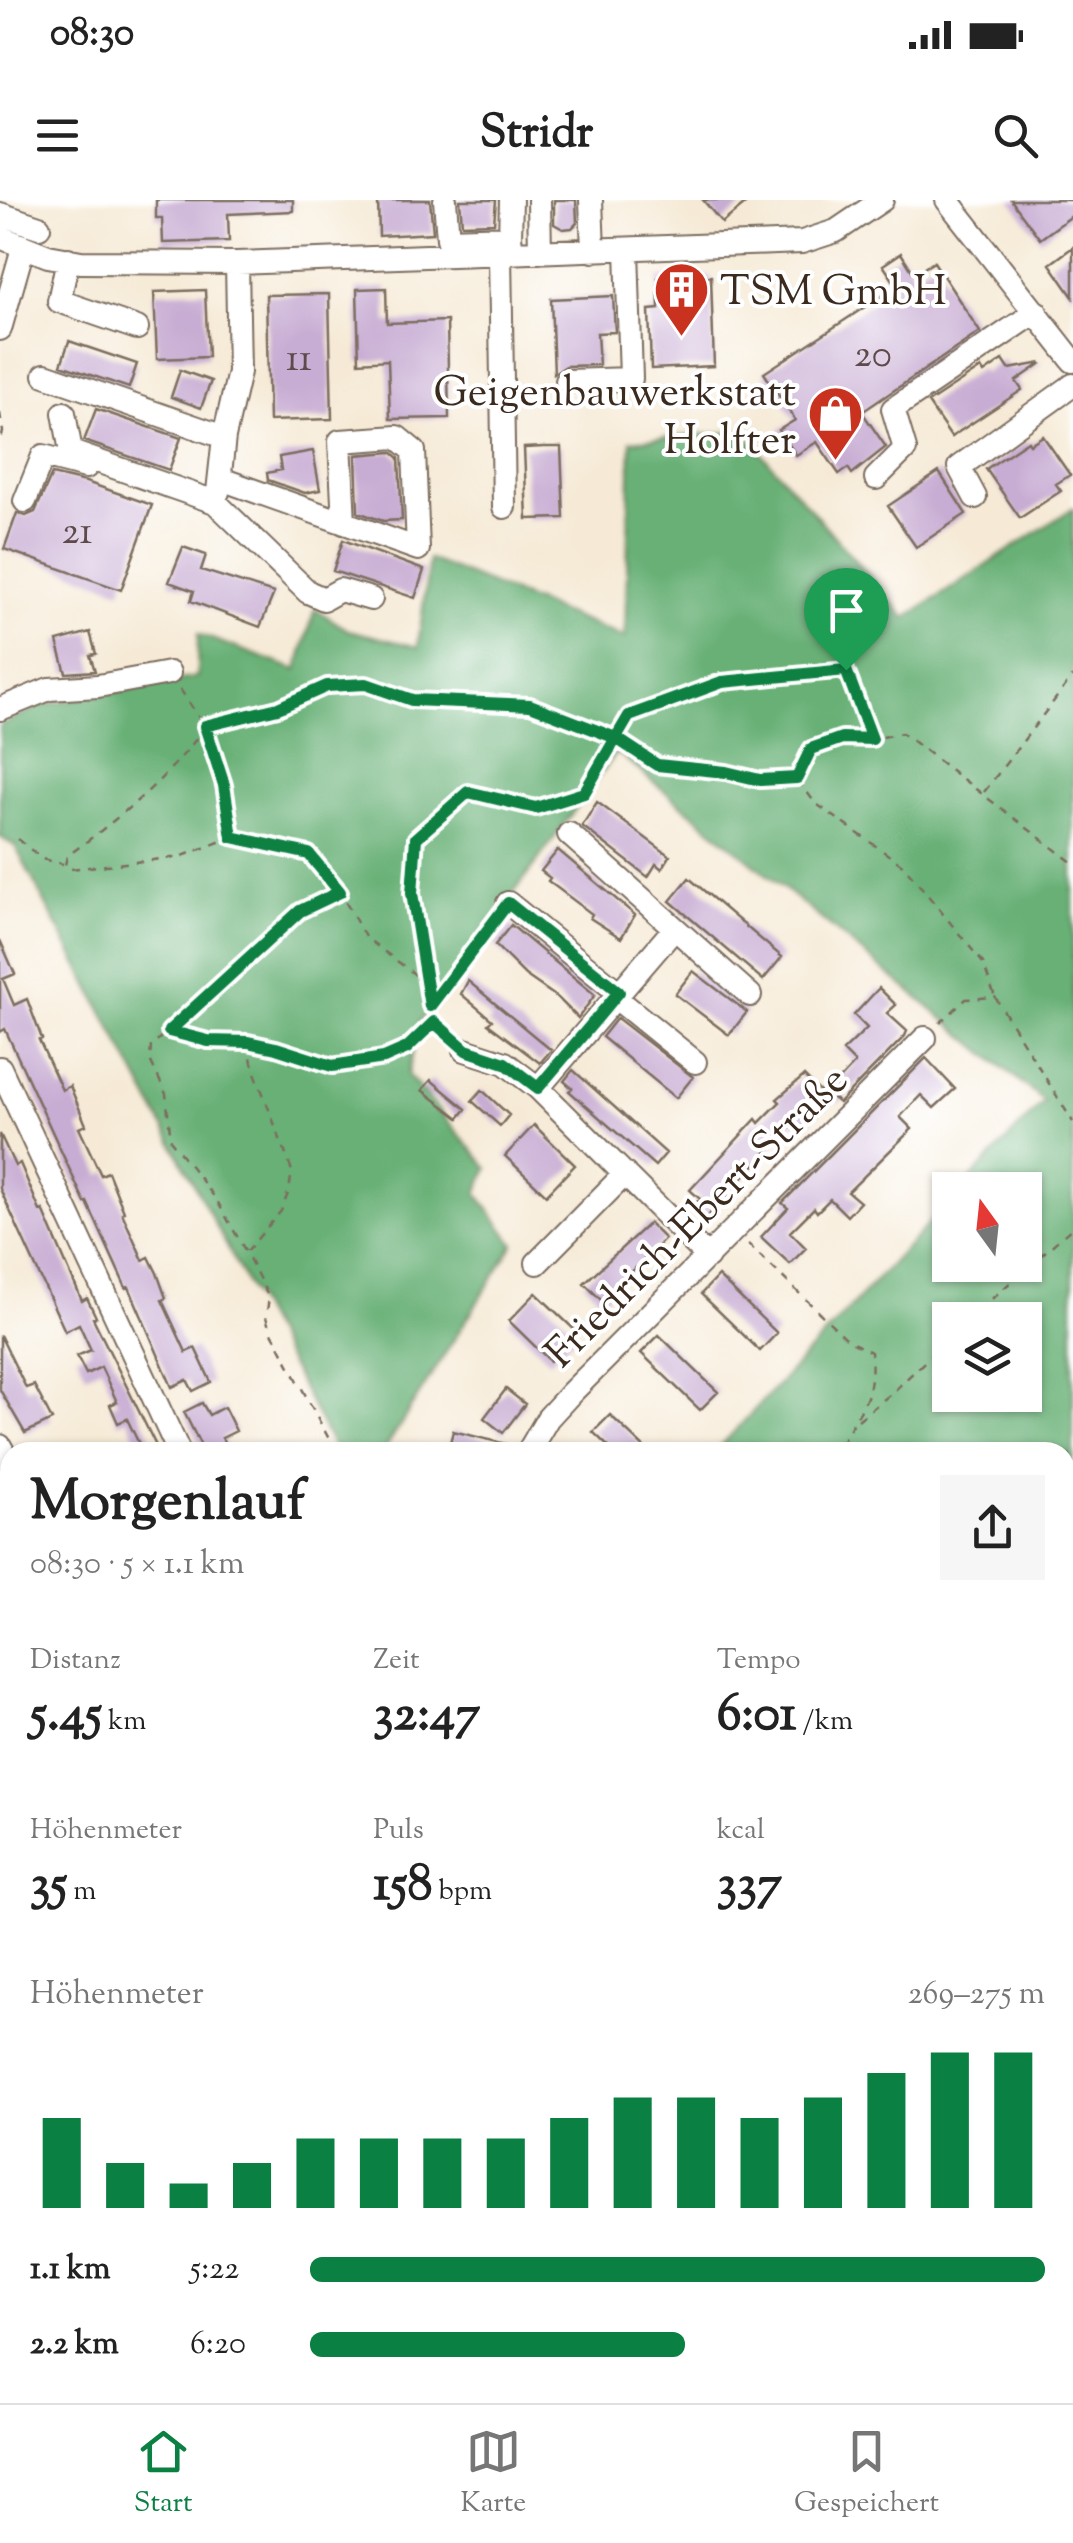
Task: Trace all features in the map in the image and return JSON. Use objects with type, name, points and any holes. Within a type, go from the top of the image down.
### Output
[{"type":"street","points":[[446,200],[448,238],[540,252],[802,242],[836,231],[882,200]]},
{"type":"street","points":[[504,507],[511,200]]},
{"type":"street","points":[[539,200],[540,252]]},
{"type":"street","points":[[591,200],[593,251]]},
{"type":"street","points":[[947,200],[1073,360]]},
{"type":"street","points":[[0,214],[40,227]]},
{"type":"street","points":[[0,238],[68,260],[237,263],[507,248]]},
{"type":"street","points":[[0,330],[22,248]]},
{"type":"street","points":[[568,381],[631,379],[627,249]]},
{"type":"street","points":[[68,260],[59,301],[137,328]]},
{"type":"street","points":[[218,491],[224,437],[239,372],[237,263]]},
{"type":"street","points":[[876,478],[905,449],[892,409],[1036,312]]},
{"type":"street","points":[[45,375],[224,437]]},
{"type":"street","points":[[975,497],[958,467],[1073,385]]},
{"type":"street","points":[[64,412],[71,452],[344,523],[418,549],[414,451],[397,438],[340,441],[344,523]]},
{"type":"street","points":[[25,500],[43,456],[218,491],[308,592],[324,598],[340,590],[371,600]]},
{"type":"street","points":[[0,709],[49,689],[98,686],[169,673]]},
{"type":"street","points":[[569,834],[750,996]]},
{"type":"street","points":[[508,903],[695,1062]]},
{"type":"street","points":[[538,1088],[674,929]]},
{"type":"street","name":"Friedrich-Ebert-Straße","points":[[534,1442],[548,1418],[571,1393],[925,1038]]},
{"type":"street","points":[[466,1050],[505,1063],[538,1088],[708,1257]]},
{"type":"street","points":[[0,1068],[174,1442]]},
{"type":"street","points":[[537,1263],[625,1174]]},
{"type":"path","points":[[0,413],[0,443]]},
{"type":"path","points":[[466,1050],[434,1022],[412,893],[416,838],[468,792],[536,808],[584,793],[629,716],[722,682],[846,670],[872,739]]},
{"type":"path","points":[[169,673],[205,726],[224,785],[232,837]]},
{"type":"path","points":[[983,793],[1073,676]]},
{"type":"path","points":[[65,865],[67,856],[124,814],[192,748],[205,726],[278,708],[327,686],[366,684],[412,700],[530,705],[616,738],[657,765],[726,772],[760,780],[797,778]]},
{"type":"path","points":[[797,778],[811,749],[842,738],[872,739],[902,733],[1073,864]]},
{"type":"path","points":[[797,778],[815,803],[904,866],[983,964],[994,997],[1073,1122]]},
{"type":"path","points":[[18,839],[42,859],[70,869],[180,858],[232,837],[309,854],[340,892],[365,938],[429,985]]},
{"type":"path","points":[[331,1442],[269,1327],[269,1298],[246,1252],[216,1200],[171,1141],[166,1094],[150,1060],[152,1046],[300,911],[340,892]]},
{"type":"path","points":[[430,1006],[508,903]]},
{"type":"path","points":[[925,1038],[966,999],[994,997]]},
{"type":"path","points":[[169,1031],[208,1041],[248,1042],[332,1066],[384,1058],[407,1048],[434,1022]]},
{"type":"path","points":[[246,1252],[281,1211],[292,1171],[253,1067],[248,1042]]},
{"type":"path","points":[[988,1302],[1073,1227]]},
{"type":"path","points":[[734,1231],[849,1340],[870,1352],[872,1377],[867,1402],[844,1442]]},
{"type":"path","points":[[854,1423],[932,1354]]},
{"type":"green space","points":[[742,431],[906,618],[1073,508],[1073,1442],[724,1442],[932,1220],[932,1282],[1042,1282],[1042,1172],[977,1172],[1044,1101],[617,752],[419,1023],[408,1075],[488,1168],[477,1193],[514,1244],[389,1442],[331,1442],[15,846],[0,837],[0,725],[43,705],[197,677],[198,634],[297,670],[315,609],[348,630],[418,647],[429,559],[625,638],[631,441]]},
{"type":"building","points":[[156,200],[293,200],[293,211],[228,214],[229,241],[163,243],[162,218],[156,218]]},
{"type":"building","points":[[378,200],[430,200],[433,233],[379,236]]},
{"type":"building","points":[[460,200],[496,200],[494,223],[462,224]]},
{"type":"building","points":[[554,200],[576,200],[577,223],[572,228],[554,224]]},
{"type":"building","points":[[703,200],[750,200],[722,223]]},
{"type":"building","points":[[1011,200],[1073,200],[1073,215],[1040,239]]},
{"type":"building","points":[[1073,247],[1073,297],[1050,264]]},
{"type":"building","points":[[901,253],[914,274],[934,262],[980,332],[862,412],[886,447],[852,474],[848,468],[839,474],[817,442],[796,455],[779,430],[795,420],[764,373],[897,286],[883,265]]},
{"type":"building","name":"TSM GmbH","points":[[711,276],[714,366],[651,369],[649,310],[659,309],[658,278]]},
{"type":"building","points":[[386,288],[387,323],[447,321],[449,418],[390,419],[388,360],[359,362],[357,289]]},
{"type":"building","points":[[205,290],[208,357],[157,359],[154,292]]},
{"type":"building","points":[[329,294],[332,419],[269,421],[266,295]]},
{"type":"building","points":[[613,296],[615,332],[597,333],[599,365],[566,366],[554,374],[551,299]]},
{"type":"building","points":[[69,341],[137,364],[129,388],[61,365]]},
{"type":"building","points":[[1003,360],[1009,369],[1042,363],[1016,381],[1022,390],[951,437],[928,403],[981,368],[984,373]]},
{"type":"building","points":[[180,370],[211,381],[201,408],[171,397]]},
{"type":"building","points":[[96,409],[181,438],[169,470],[84,441]]},
{"type":"building","points":[[1043,436],[1070,475],[1056,484],[1061,491],[1020,518],[986,469],[1028,441],[1030,444]]},
{"type":"building","points":[[561,447],[564,518],[527,519],[524,448]]},
{"type":"building","points":[[313,451],[320,490],[305,493],[268,480],[267,473],[281,470],[279,457]]},
{"type":"building","points":[[392,452],[399,458],[402,520],[383,521],[358,512],[356,455]]},
{"type":"building","points":[[939,472],[966,514],[916,547],[888,506]]},
{"type":"building","points":[[52,474],[152,505],[121,590],[4,549],[17,513],[26,516],[35,512]]},
{"type":"building","points":[[343,540],[424,570],[415,598],[333,571]]},
{"type":"building","points":[[183,547],[206,555],[201,570],[274,593],[260,627],[191,601],[194,591],[169,582]]},
{"type":"building","points":[[90,632],[96,654],[90,655],[95,671],[66,673],[57,641]]},
{"type":"building","points":[[597,802],[670,856],[662,869],[656,864],[648,877],[582,826]]},
{"type":"building","points":[[558,850],[635,915],[621,938],[590,918],[592,914],[548,881],[550,878],[541,871]]},
{"type":"building","points":[[689,878],[782,957],[763,980],[670,901]]},
{"type":"building","points":[[511,925],[595,995],[578,1018],[495,945]]},
{"type":"building","points":[[0,940],[15,974],[3,979],[14,1005],[27,999],[42,1039],[39,1040],[62,1090],[70,1086],[86,1125],[79,1128],[101,1175],[108,1172],[143,1260],[149,1257],[157,1273],[166,1298],[162,1300],[186,1352],[195,1348],[211,1382],[193,1391],[187,1380],[172,1387],[129,1287],[126,1288],[85,1203],[5,1029],[0,1032]]},
{"type":"building","points":[[693,971],[747,1012],[729,1035],[675,994]]},
{"type":"building","points":[[468,981],[551,1050],[540,1063],[488,1024],[492,1020],[461,994]]},
{"type":"building","points":[[879,988],[896,1005],[887,1013],[907,1031],[839,1103],[827,1093],[855,1063],[843,1051],[867,1028],[854,1015]]},
{"type":"building","points":[[617,1018],[693,1077],[676,1098],[602,1037]]},
{"type":"building","points":[[926,1058],[955,1089],[934,1108],[921,1095],[900,1117],[912,1129],[848,1192],[860,1202],[847,1216],[830,1199],[817,1212],[814,1208],[790,1232],[806,1248],[790,1264],[761,1237],[788,1208],[782,1203]]},
{"type":"building","points":[[573,1070],[666,1153],[655,1166],[569,1091],[572,1088],[564,1081]]},
{"type":"building","points":[[804,1076],[828,1100],[810,1122],[800,1128],[794,1122],[706,1218],[693,1206],[700,1199],[690,1190],[756,1119],[759,1123],[780,1102],[777,1099]]},
{"type":"building","points":[[431,1080],[466,1109],[459,1118],[422,1090]]},
{"type":"building","points":[[482,1090],[509,1115],[500,1126],[472,1101]]},
{"type":"building","points":[[534,1125],[575,1165],[546,1195],[505,1156]]},
{"type":"building","points":[[0,1134],[15,1166],[20,1163],[82,1301],[87,1298],[96,1317],[93,1318],[154,1442],[138,1442],[127,1419],[118,1423],[110,1405],[117,1402],[101,1367],[86,1374],[77,1356],[91,1350],[79,1324],[65,1331],[0,1189]]},
{"type":"building","points":[[649,1223],[665,1239],[602,1301],[584,1283]]},
{"type":"building","points":[[718,1276],[777,1333],[760,1351],[701,1294]]},
{"type":"building","points":[[536,1293],[578,1333],[550,1361],[509,1321]]},
{"type":"building","points":[[0,1335],[26,1388],[34,1385],[52,1420],[25,1433],[0,1390]]},
{"type":"building","points":[[659,1335],[718,1392],[700,1410],[641,1353]]},
{"type":"building","points":[[506,1389],[525,1404],[503,1433],[484,1418]]},
{"type":"building","points":[[202,1403],[209,1415],[224,1407],[236,1431],[222,1438],[224,1442],[199,1442],[184,1412]]},
{"type":"building","points":[[610,1415],[638,1442],[604,1442],[593,1432]]},
{"type":"building","points":[[453,1431],[498,1442],[450,1442]]},
{"type":"place","name":"TSM GmbH","points":[[681,338]]},
{"type":"place","name":"Geigenbauwerkstatt Holfter","points":[[835,463]]},
{"type":"route","points":[[846,670],[722,682],[629,716],[616,738],[530,705],[412,700],[366,684],[327,686],[278,708],[205,726],[224,785],[232,837],[309,854],[340,892],[300,911],[169,1031],[208,1041],[248,1042],[276,1048],[332,1066],[384,1058],[407,1048],[434,1022],[466,1050],[505,1063],[538,1088],[619,992],[508,903],[430,1006],[412,893],[416,838],[468,792],[536,808],[584,793],[616,738],[657,765],[726,772],[760,780],[797,778],[811,749],[842,738],[872,739],[846,670]]}]
